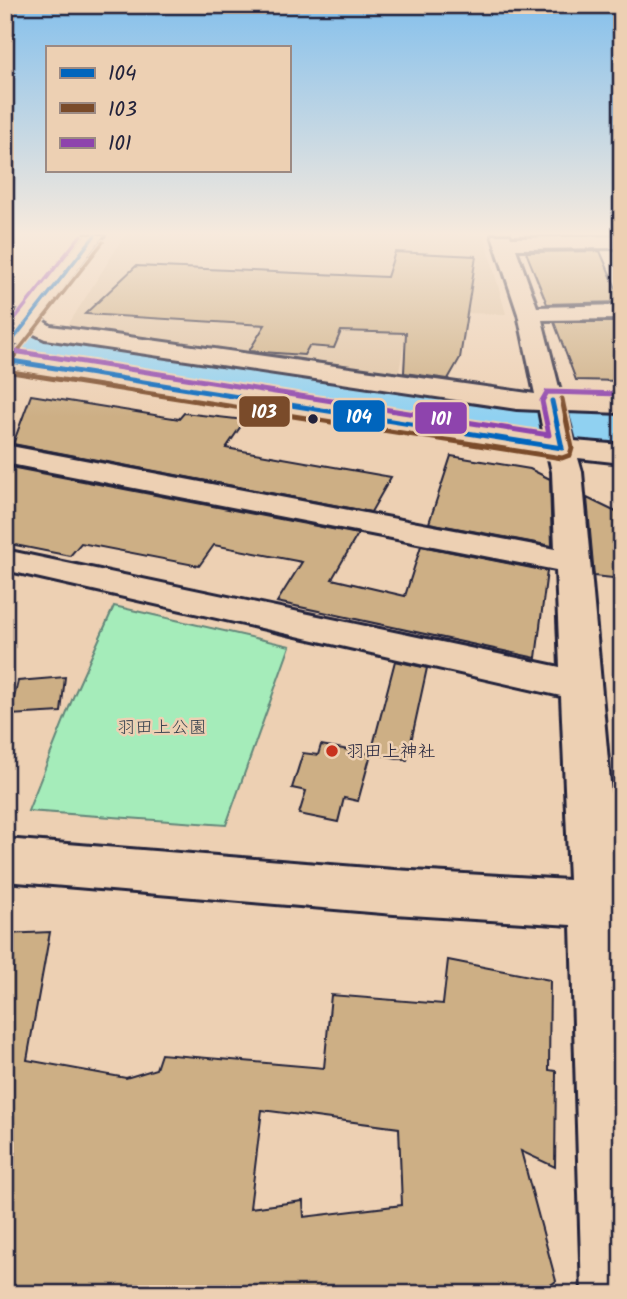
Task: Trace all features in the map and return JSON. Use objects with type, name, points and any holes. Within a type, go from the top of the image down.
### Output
[{"type":"street","points":[[11,337],[45,296]]},
{"type":"street","points":[[522,296],[557,423],[567,472],[581,686],[608,905],[601,960],[617,1294]]},
{"type":"street","points":[[529,314],[622,312]]},
{"type":"street","points":[[11,337],[45,332],[517,401],[619,459]]},
{"type":"street","points":[[11,337],[557,423],[622,405]]},
{"type":"street","points":[[5,454],[573,563]]},
{"type":"street","points":[[5,560],[581,686]]},
{"type":"street","points":[[5,860],[394,892],[608,905]]},
{"type":"shaded area","points":[[87,296],[501,296],[506,314],[410,312],[398,377],[65,330]]},
{"type":"green space","name":"羽田上公園","points":[[114,606],[290,646],[226,825],[28,811],[74,695]]},
{"type":"building","points":[[105,296],[470,296],[460,358],[448,379],[404,373],[406,333],[341,331],[334,348],[309,346],[304,355],[249,351],[265,325],[85,314]]},
{"type":"building","points":[[544,296],[619,296],[622,302],[547,304]]},
{"type":"building","points":[[554,322],[622,322],[622,381],[576,380]]},
{"type":"building","points":[[31,395],[179,419],[184,413],[245,420],[226,448],[391,477],[371,512],[13,444]]},
{"type":"building","points":[[451,456],[530,469],[550,479],[552,546],[429,523]]},
{"type":"building","points":[[5,466],[358,534],[332,579],[405,596],[421,546],[547,571],[536,658],[277,602],[302,562],[214,545],[199,566],[81,543],[70,556],[5,543]]},
{"type":"building","points":[[587,498],[622,515],[622,579],[594,576]]},
{"type":"building","points":[[395,661],[427,668],[407,760],[371,753]]},
{"type":"building","points":[[65,677],[61,712],[10,715],[18,681]]},
{"type":"building","points":[[321,745],[371,754],[358,801],[344,798],[338,822],[299,814],[306,791],[292,788],[303,753],[318,755]]},
{"type":"building","points":[[50,932],[27,1060],[126,1078],[156,1069],[161,1054],[324,1068],[331,995],[443,1004],[448,960],[550,980],[549,1070],[556,1071],[555,1167],[521,1151],[556,1281],[539,1294],[5,1294],[5,934]],"holes":[[[262,1110],[399,1128],[402,1205],[304,1217],[303,1201],[250,1208]]]},
{"type":"waterway","points":[[5,338],[622,431]]},
{"type":"transit line","name":"101","points":[[5,331],[33,296]]},
{"type":"transit line","name":"104","points":[[5,350],[48,296]]},
{"type":"transit line","name":"103","points":[[14,356],[61,296]]},
{"type":"transit line","name":"101","points":[[7,350],[549,435],[542,401],[547,392],[622,394]]},
{"type":"transit line","name":"104","points":[[5,360],[562,448],[552,401]]},
{"type":"transit line","name":"103","points":[[5,371],[562,458],[570,455],[572,448],[562,399]]},
{"type":"place","name":"羽田上神社","points":[[332,751]]}]
